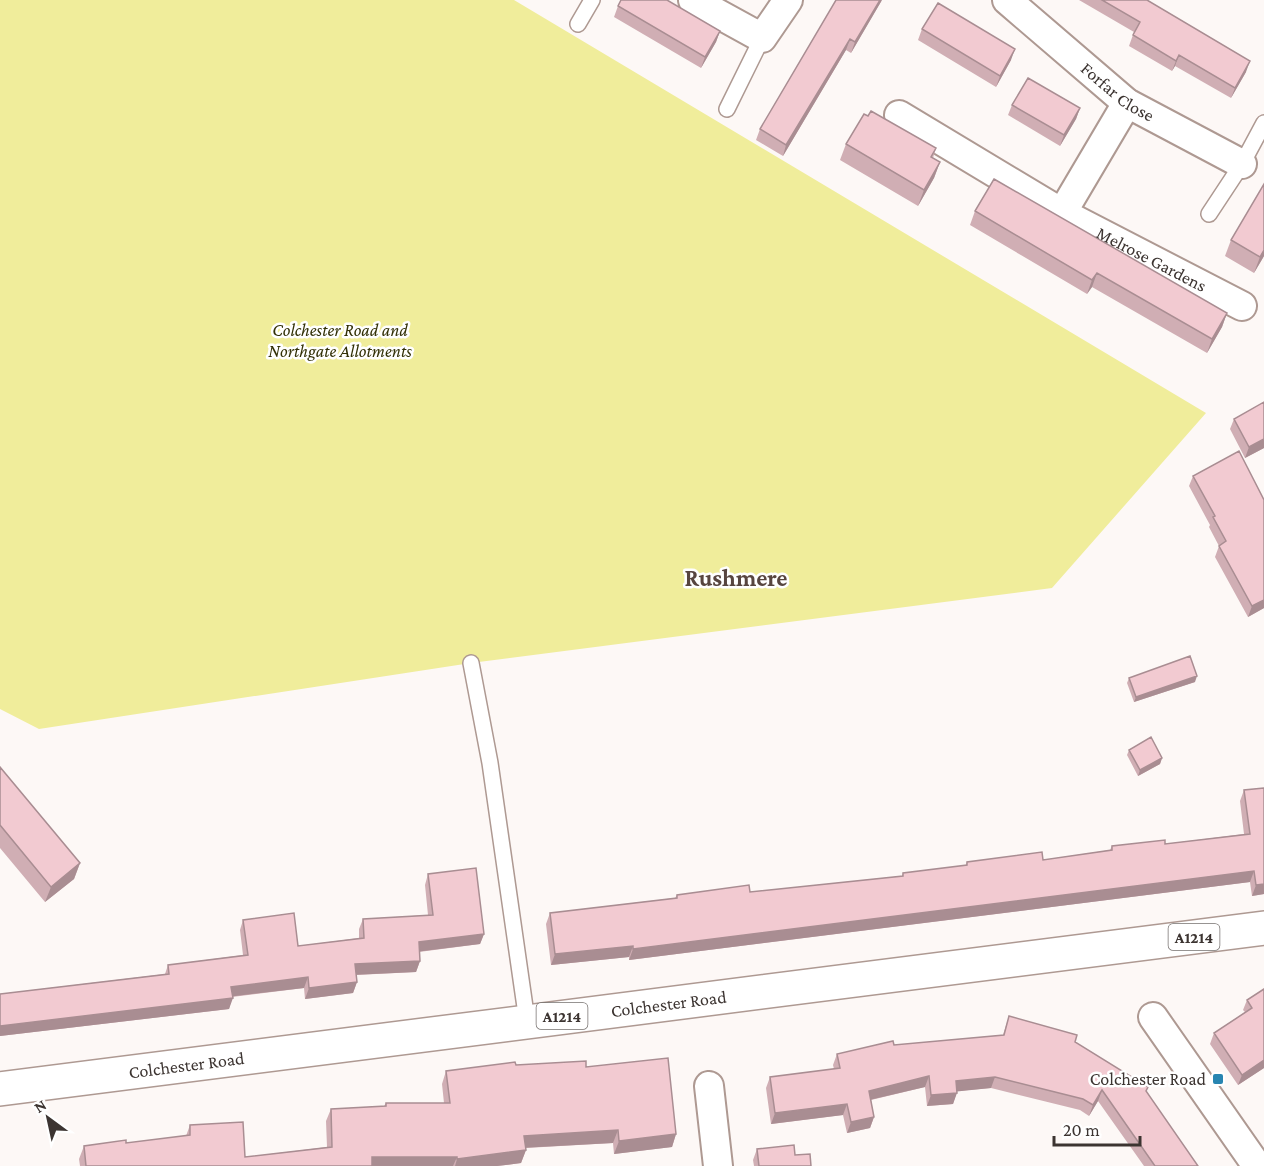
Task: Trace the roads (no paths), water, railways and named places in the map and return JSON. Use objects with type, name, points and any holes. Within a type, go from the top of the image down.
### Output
[{"type":"main road","name":"Colchester Road","points":[[0,1089],[1264,928]]},
{"type":"street","points":[[693,0],[762,38],[788,0]]},
{"type":"street","name":"Forfar Close","points":[[1007,0],[1127,104],[1242,164]]},
{"type":"street","points":[[1062,213],[1127,104]]},
{"type":"street","name":"Melrose Gardens","points":[[899,115],[1062,213],[1242,306]]},
{"type":"street","points":[[1153,1017],[1257,1166]]},
{"type":"street","points":[[709,1086],[718,1166]]},
{"type":"lane","points":[[578,24],[592,0]]},
{"type":"lane","points":[[727,109],[762,38]]},
{"type":"lane","points":[[1209,214],[1242,164],[1264,123]]},
{"type":"lane","points":[[471,663],[490,763],[527,1021]]},
{"type":"place","name":"Colchester Road","points":[[1218,1079]]},
{"type":"district","name":"Rushmere","points":[[736,578]]},
{"type":"park label","name":"Colchester Road and Northgate Allotments","points":[[340,340]]}]
